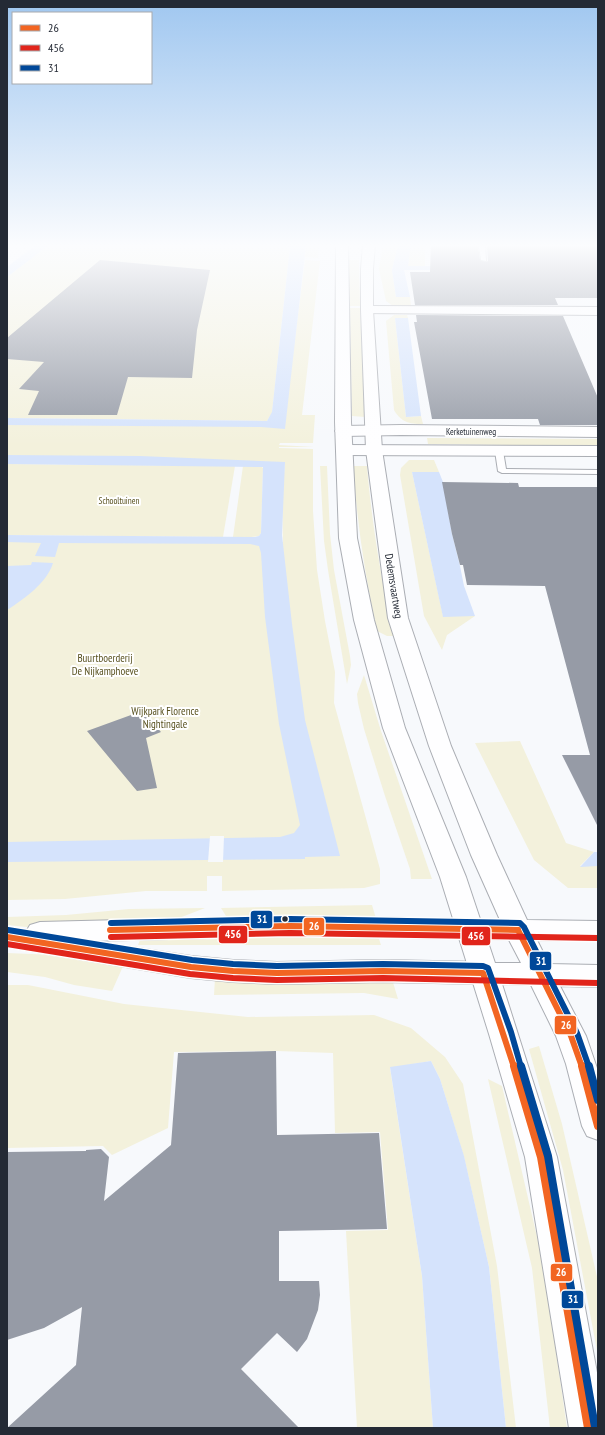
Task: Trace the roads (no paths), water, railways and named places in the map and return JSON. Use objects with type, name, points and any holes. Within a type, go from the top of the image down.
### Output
[{"type":"main road","points":[[342,312],[343,431],[348,538],[366,627],[394,728],[452,877],[502,1028],[541,1157],[588,1428]]},
{"type":"main road","name":"Dedemsvaartweg","points":[[367,312],[374,450],[398,618],[440,746],[484,855],[518,930],[571,1036],[581,1064],[598,1126]]},
{"type":"main road","name":"Kerketuinenweg","points":[[343,431],[598,432]]},
{"type":"main road","name":"Kerketuinenweg","points":[[344,450],[598,451]]},
{"type":"main road","points":[[7,933],[290,926],[598,931]]},
{"type":"main road","points":[[7,937],[184,966],[233,971],[277,973],[383,971],[598,976]]},
{"type":"lane","points":[[499,451],[502,471],[598,472]]},
{"type":"water","points":[[283,312],[298,312],[285,429],[261,427],[7,425],[7,418],[267,421],[272,412]]},
{"type":"water","points":[[395,318],[408,318],[421,416],[406,417]]},
{"type":"water","points":[[7,455],[140,456],[285,462],[282,535],[305,720],[340,856],[305,857],[305,859],[7,862],[7,842],[280,837],[294,833],[300,825],[279,724],[265,617],[261,553],[259,546],[250,544],[59,543],[55,557],[35,556],[41,543],[7,542],[7,535],[259,536],[261,533],[263,467],[7,464]]},
{"type":"water","points":[[412,472],[439,472],[443,482],[452,534],[464,586],[475,616],[443,617]]},
{"type":"water","points":[[32,562],[53,563],[46,577],[40,584],[21,601],[7,610],[7,566],[31,565]]},
{"type":"water","points":[[594,852],[598,852],[598,866],[580,867]]},
{"type":"water","points":[[431,1061],[440,1079],[464,1156],[489,1267],[506,1428],[433,1428],[422,1276],[390,1067]]},
{"type":"park label","name":"Schooltuinen","points":[[119,500]]},
{"type":"park label","name":"Buurtboerderij De Nijkamphoeve","points":[[105,664]]},
{"type":"park label","name":"Wijkpark Florence Nightingale","points":[[165,717]]}]
